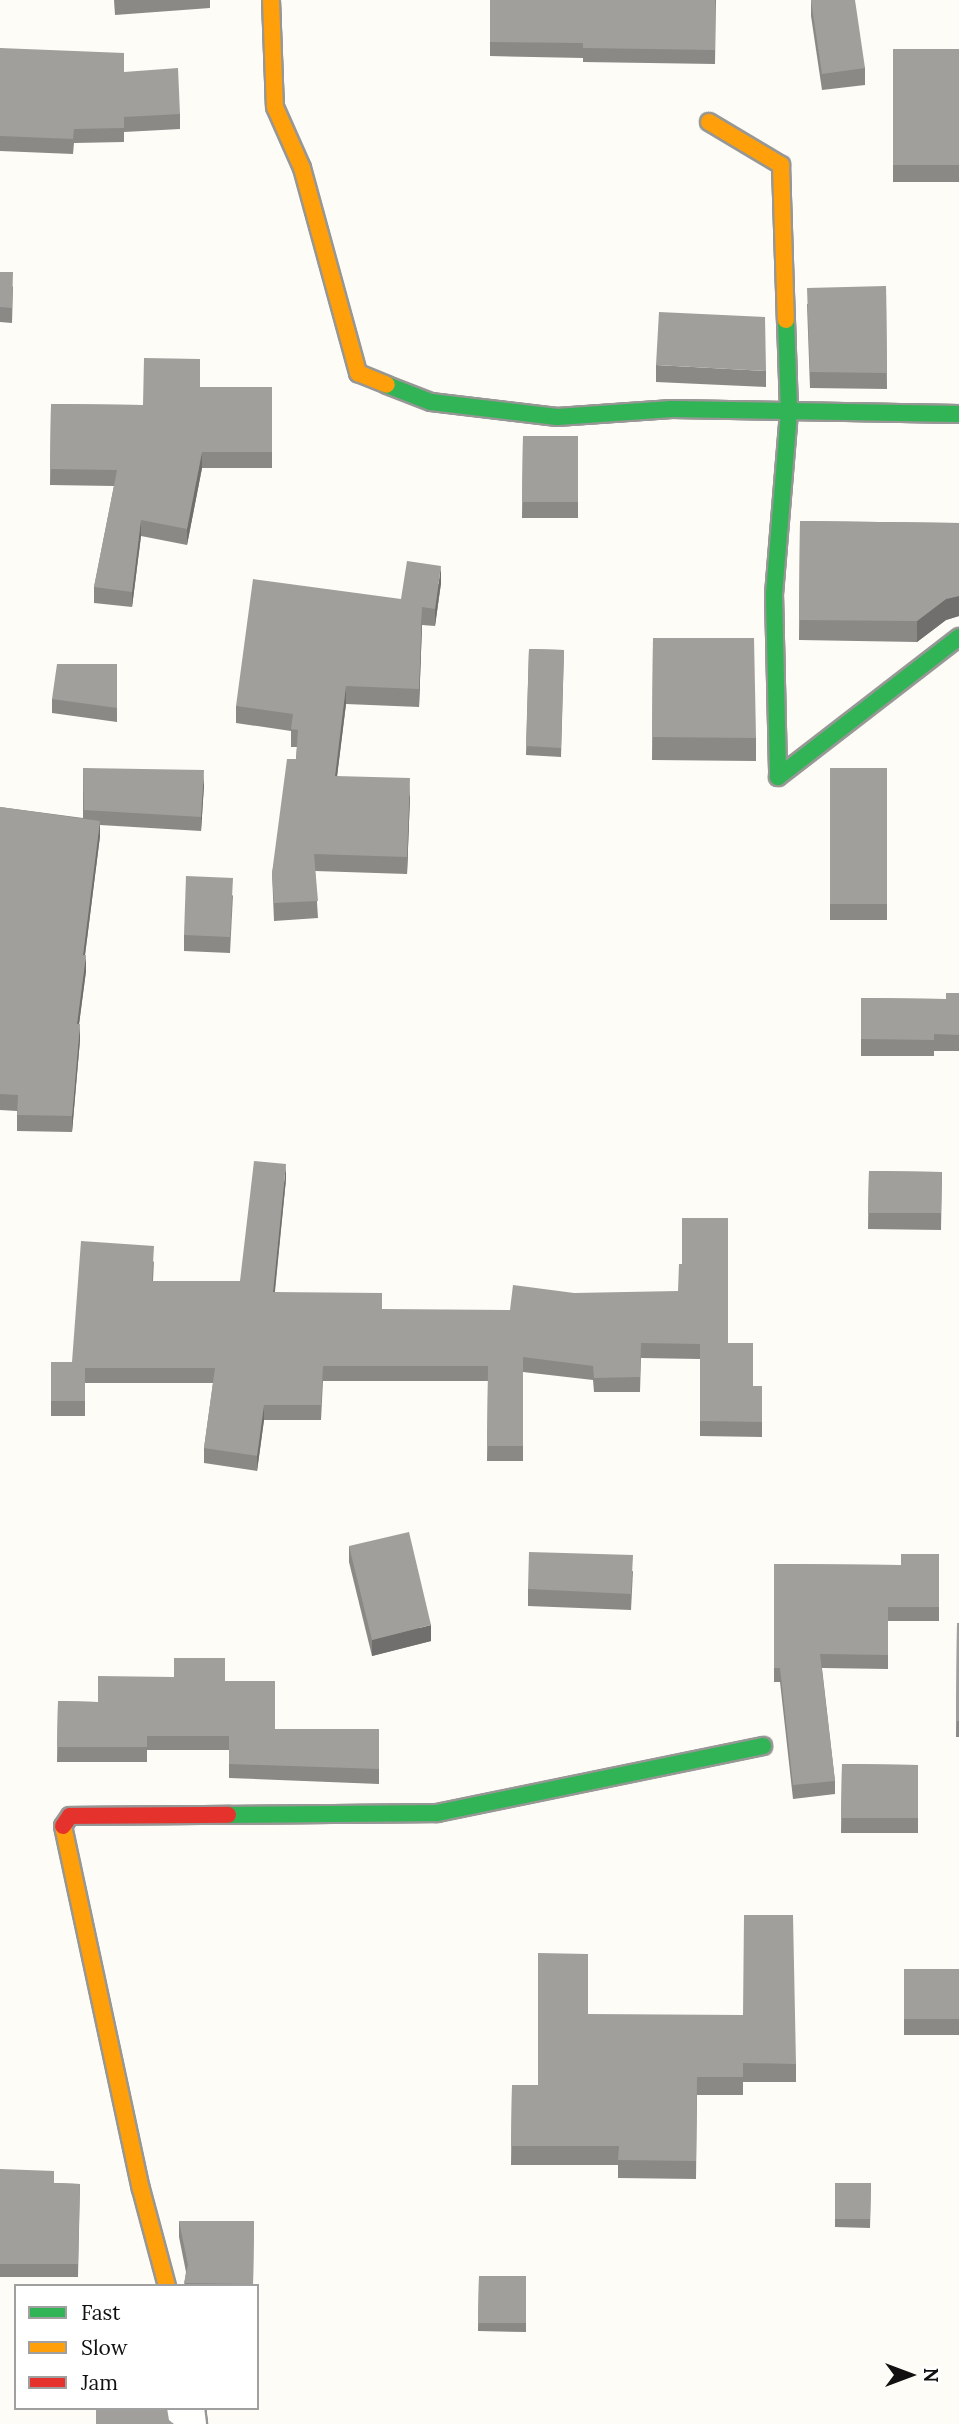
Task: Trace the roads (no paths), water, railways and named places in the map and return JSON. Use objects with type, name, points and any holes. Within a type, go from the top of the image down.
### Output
[{"type":"street","points":[[271,0],[275,107],[302,168],[358,373],[431,402],[557,417],[672,409],[919,411],[959,414]]},
{"type":"street","points":[[709,122],[781,165],[789,412],[774,594],[778,777],[959,637]]},
{"type":"street","points":[[166,2284],[141,2189],[63,1826],[70,1816],[437,1813],[763,1746]]}]
